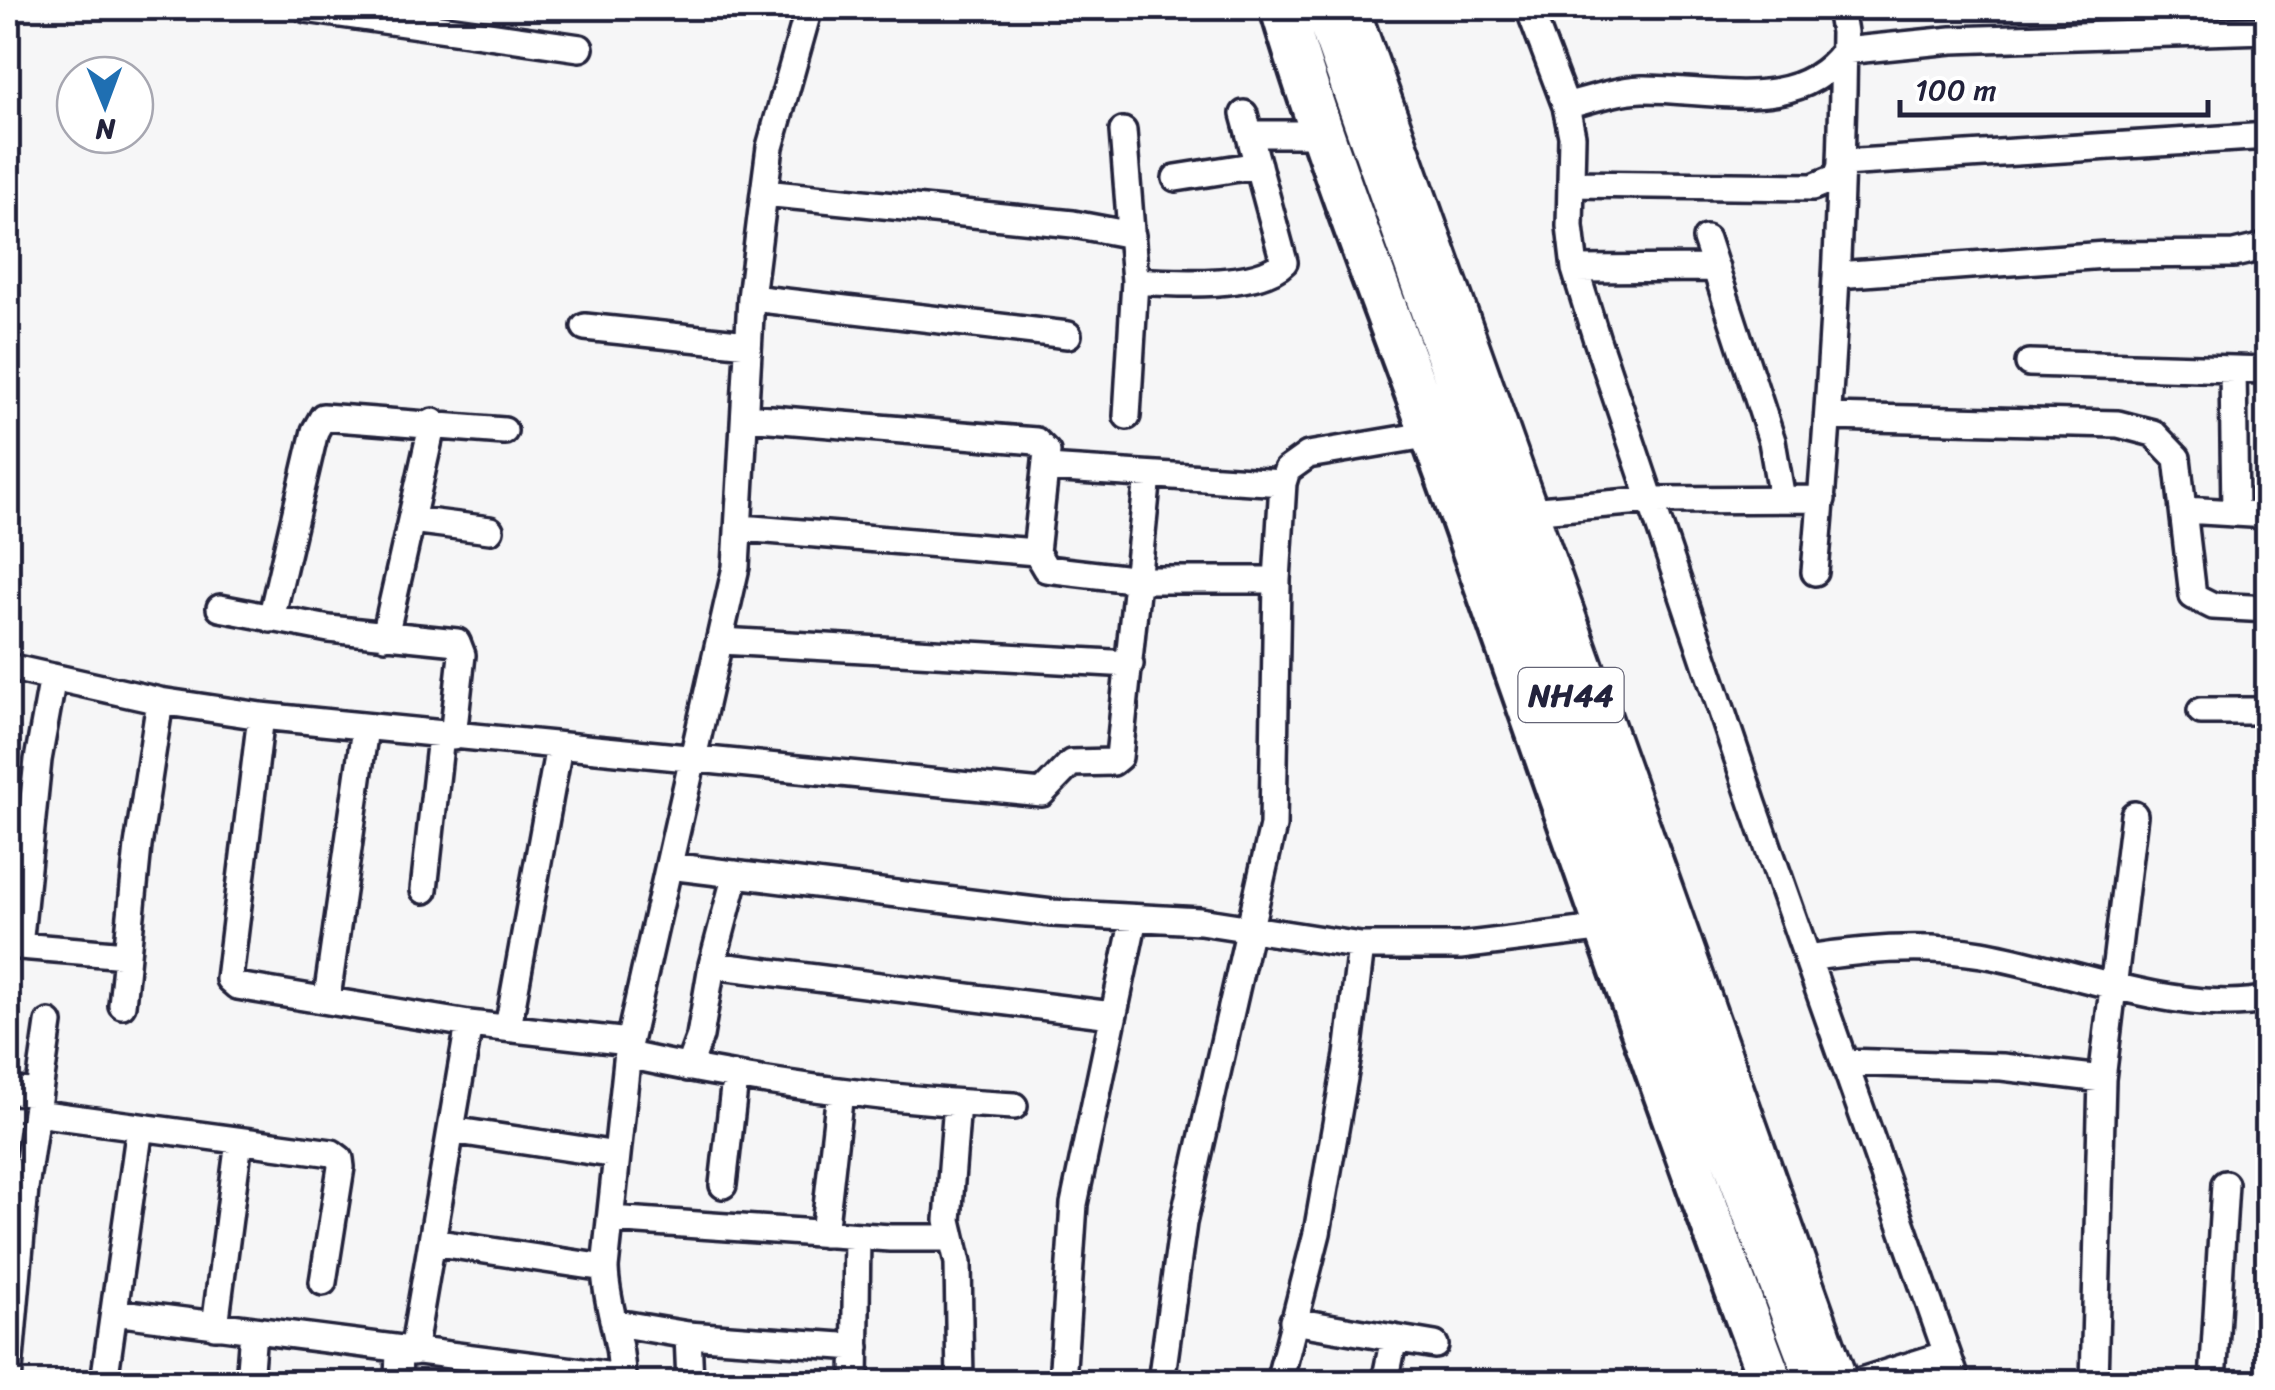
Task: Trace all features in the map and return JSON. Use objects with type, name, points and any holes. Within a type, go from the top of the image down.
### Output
[{"type":"highway","name":"NH44","points":[[1282,8],[1316,134],[1597,930],[1771,1382]]},
{"type":"highway","name":"NH44","points":[[1326,8],[1520,511],[1714,1107],[1818,1382]]},
{"type":"street","points":[[306,8],[473,20],[580,48]]},
{"type":"street","points":[[114,1312],[622,1380],[605,1268],[628,1049],[722,640],[741,528],[750,298],[770,147],[809,8]]},
{"type":"street","points":[[1135,281],[1187,284],[1276,270],[1284,262],[1247,124],[1316,134],[1268,8]]},
{"type":"street","points":[[1356,8],[1520,511],[1845,1382]]},
{"type":"street","points":[[1529,8],[1566,106],[1572,136],[1570,184],[1576,268],[1807,958],[1957,1382]]},
{"type":"street","points":[[1815,572],[1830,417],[1842,163],[1844,51],[1840,8]]},
{"type":"street","points":[[1566,106],[1640,89],[1785,93],[1834,65],[1844,51],[1952,40],[2268,30]]},
{"type":"street","points":[[1123,131],[1135,281],[1127,416]]},
{"type":"street","points":[[1842,163],[2268,136]]},
{"type":"street","points":[[1570,184],[1812,188],[1837,177],[1842,163]]},
{"type":"street","points":[[1176,178],[1258,165]]},
{"type":"street","points":[[764,194],[1073,224],[1132,235]]},
{"type":"street","points":[[1706,239],[1772,440],[1782,498]]},
{"type":"street","points":[[1837,274],[2104,255],[2234,254],[2268,246]]},
{"type":"street","points":[[1576,268],[1716,268]]},
{"type":"street","points":[[750,298],[1068,335]]},
{"type":"street","points":[[585,326],[748,344]]},
{"type":"street","points":[[2028,362],[2268,370]]},
{"type":"street","points":[[2233,369],[2235,513]]},
{"type":"street","points":[[272,619],[318,422],[331,415],[504,431]]},
{"type":"street","points":[[746,417],[1036,441],[1048,452],[1036,552],[1046,569],[1140,580],[1276,580]]},
{"type":"street","points":[[1830,417],[2118,424],[2152,433],[2166,442],[2177,458],[2193,596],[2212,606],[2268,609]]},
{"type":"street","points":[[385,636],[433,422]]},
{"type":"street","points":[[1161,1382],[1183,1223],[1253,929],[1273,826],[1276,580],[1283,483],[1287,470],[1308,454],[1425,435]]},
{"type":"street","points":[[1047,468],[1283,483]]},
{"type":"street","points":[[8,667],[160,701],[261,716],[1042,793],[1071,764],[1113,762],[1119,757],[1148,475]]},
{"type":"street","points":[[1520,511],[1652,500],[1822,498]]},
{"type":"street","points":[[2185,510],[2268,514]]},
{"type":"street","points":[[411,520],[490,530]]},
{"type":"street","points":[[741,528],[1036,552]]},
{"type":"street","points":[[220,608],[385,636],[449,640],[462,646],[424,890]]},
{"type":"street","points":[[722,640],[1130,664]]},
{"type":"street","points":[[53,677],[13,946],[126,955]]},
{"type":"street","points":[[122,1006],[160,701]]},
{"type":"street","points":[[2200,711],[2268,711]]},
{"type":"street","points":[[261,716],[229,979],[237,986],[628,1049],[735,1078],[957,1104],[1014,1106]]},
{"type":"street","points":[[327,998],[353,839],[365,728]]},
{"type":"street","points":[[508,1028],[559,746]]},
{"type":"street","points":[[2094,1382],[2102,1078],[2134,815]]},
{"type":"street","points":[[669,866],[1052,913],[1200,920],[1361,946],[1460,946],[1597,930],[1754,1382]]},
{"type":"street","points":[[688,1068],[700,1036],[712,965],[736,874]]},
{"type":"street","points":[[1062,1382],[1074,1204],[1134,918]]},
{"type":"street","points":[[1279,1382],[1329,1166],[1361,946]]},
{"type":"street","points":[[1807,958],[1861,949],[1979,953],[2114,982],[2147,993],[2218,1003],[2268,998]]},
{"type":"street","points":[[712,965],[1112,1016]]},
{"type":"street","points":[[8,1382],[16,1188],[37,1103],[49,1024]]},
{"type":"street","points":[[398,1382],[432,1242],[469,1024]]},
{"type":"street","points":[[1844,1062],[2002,1067],[2102,1078]]},
{"type":"street","points":[[723,1185],[735,1078]]},
{"type":"street","points":[[8,1091],[37,1103],[140,1126],[332,1153],[340,1158],[323,1282]]},
{"type":"street","points":[[824,1234],[840,1092]]},
{"type":"street","points":[[957,1104],[950,1238],[958,1264],[960,1382]]},
{"type":"street","points":[[104,1382],[140,1126]]},
{"type":"street","points":[[450,1130],[617,1156]]},
{"type":"street","points":[[215,1326],[239,1141]]},
{"type":"street","points":[[2213,1382],[2224,1184]]},
{"type":"street","points":[[610,1219],[858,1236],[950,1238]]},
{"type":"street","points":[[856,1382],[858,1236]]},
{"type":"street","points":[[432,1242],[605,1268]]},
{"type":"street","points":[[1293,1321],[1434,1345]]},
{"type":"street","points":[[616,1324],[688,1335],[856,1347]]},
{"type":"street","points":[[248,1382],[254,1331]]},
{"type":"street","points":[[688,1335],[690,1382]]},
{"type":"street","points":[[1385,1382],[1394,1338]]},
{"type":"street","points":[[1858,1382],[1947,1354]]}]
